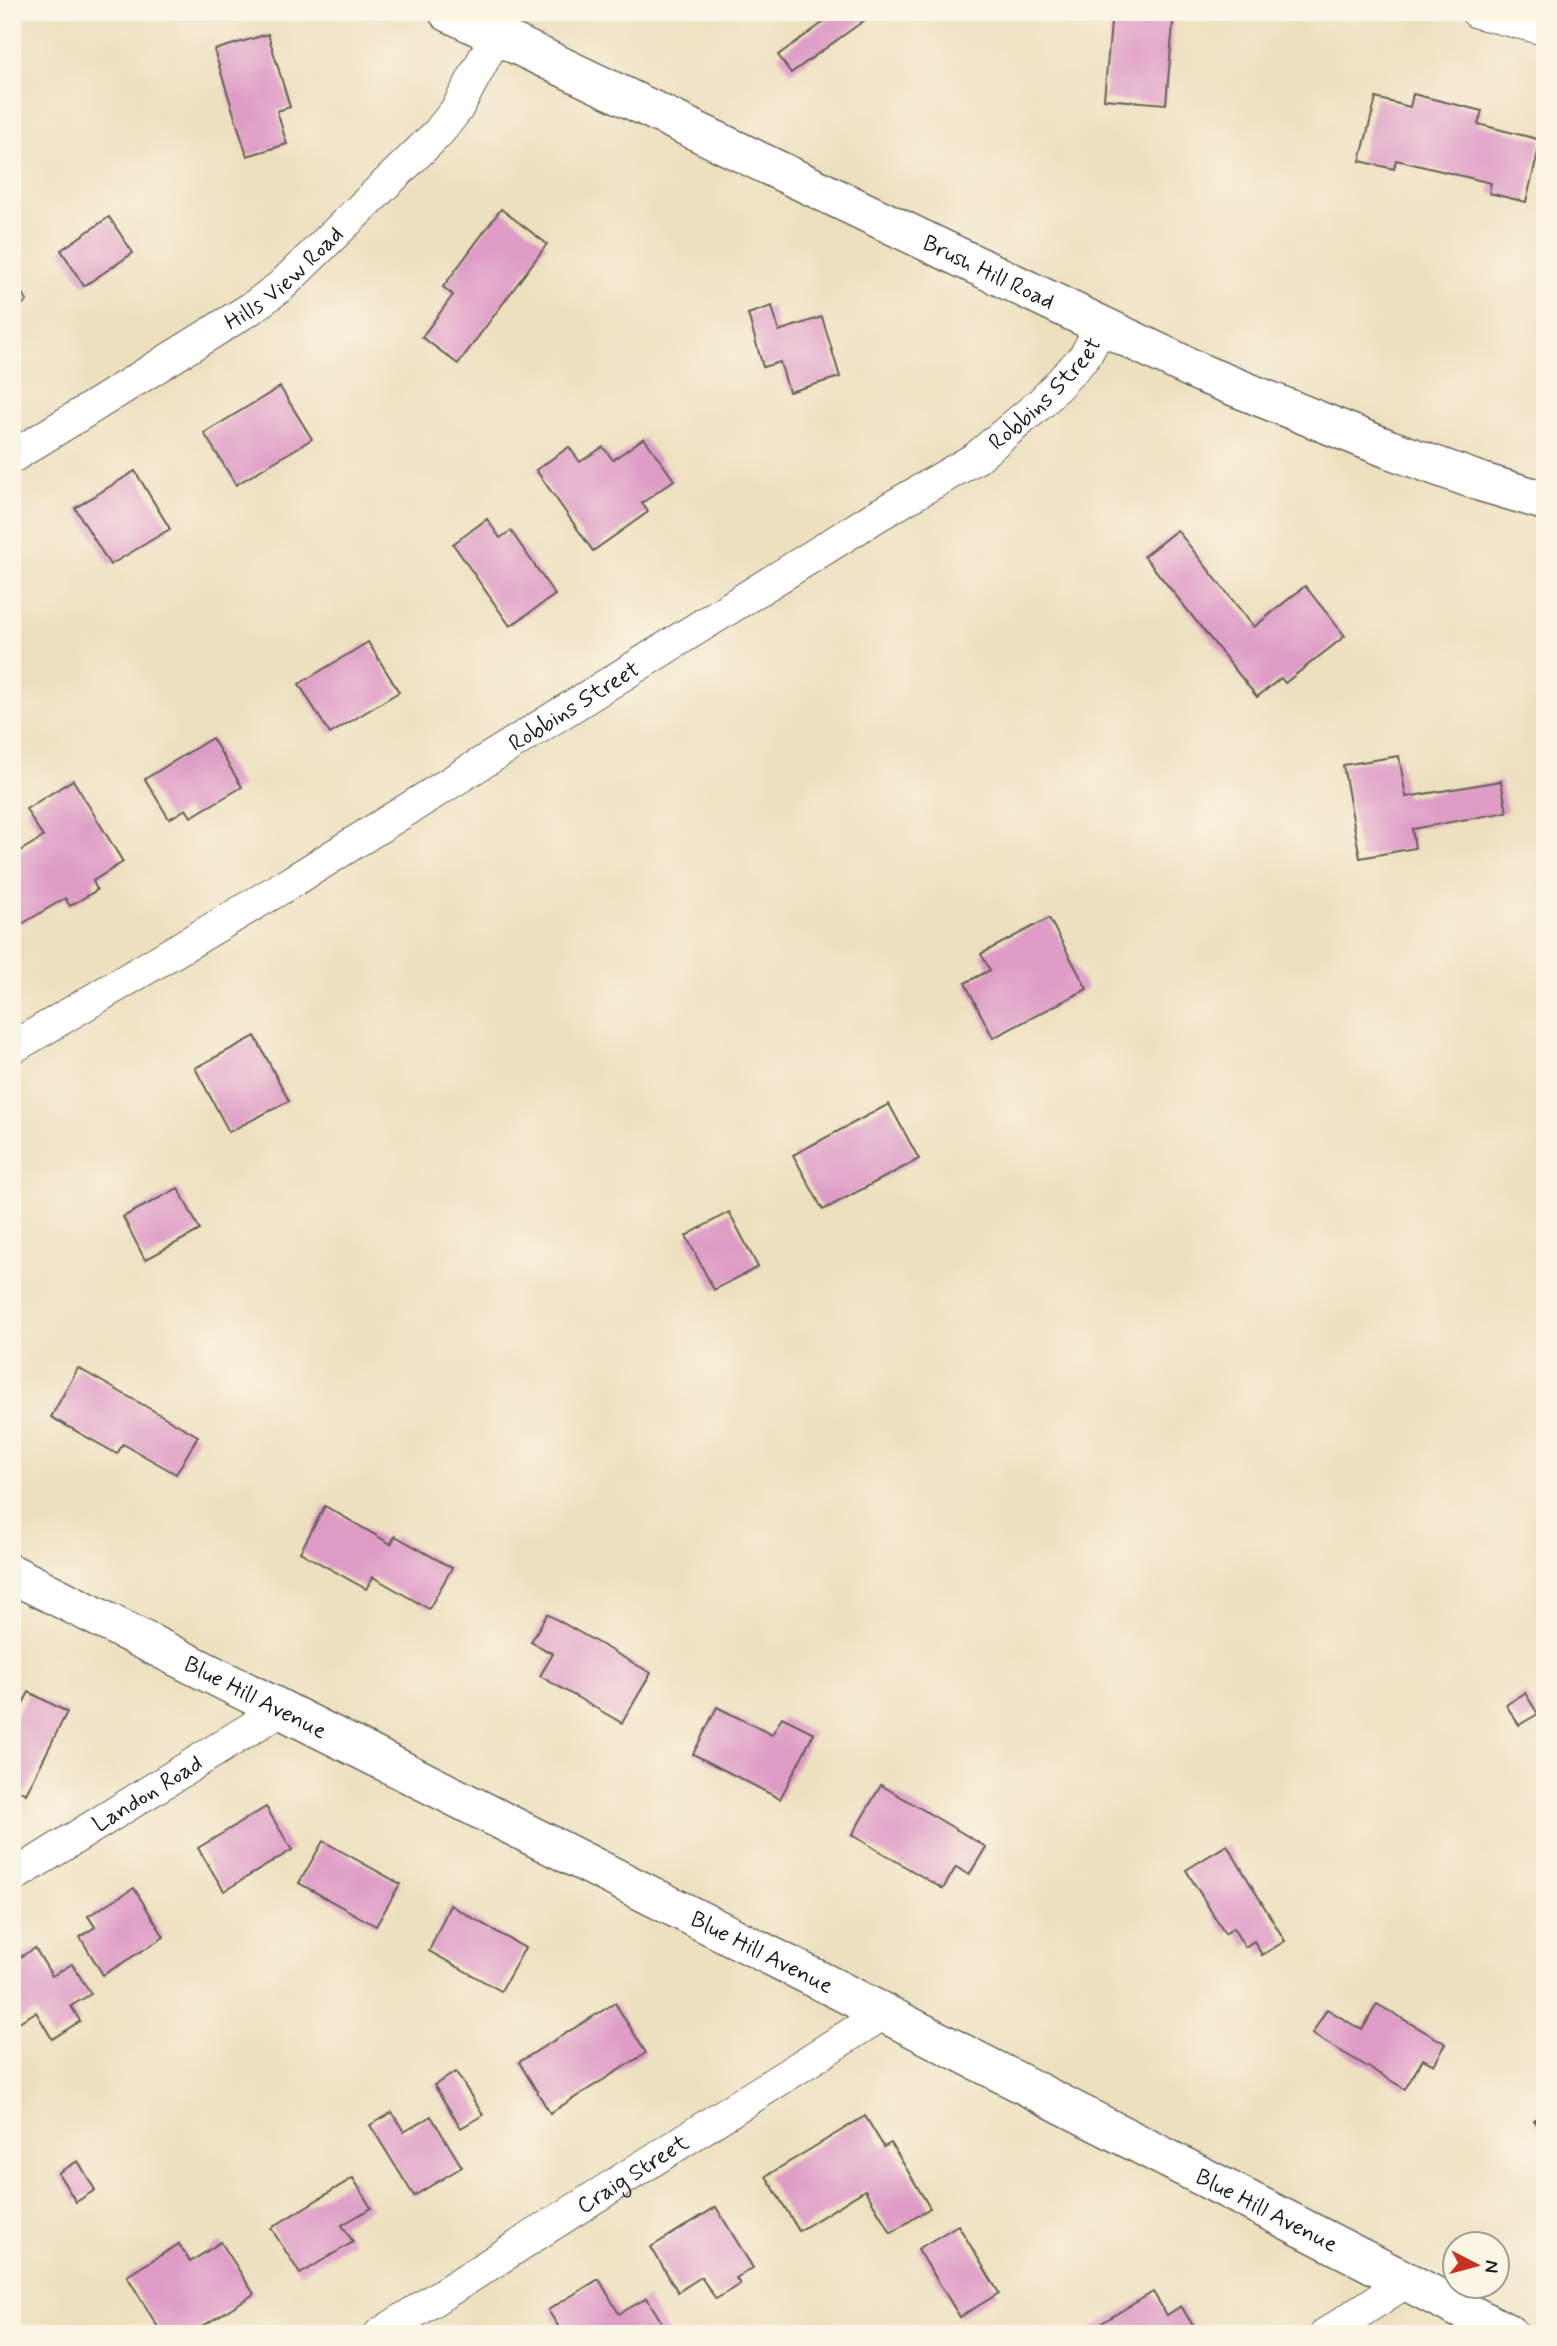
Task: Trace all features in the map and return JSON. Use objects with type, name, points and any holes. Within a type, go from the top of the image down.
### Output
[{"type":"main road","name":"Brush Hill Road","points":[[447,12],[1203,374],[1389,449],[1511,492],[1545,501]]},
{"type":"main road","name":"Blue Hill Avenue","points":[[12,1574],[884,2013],[1509,2334]]},
{"type":"street","points":[[1477,12],[1545,29]]},
{"type":"street","name":"Hills View Road","points":[[12,457],[253,307],[281,286],[438,133],[457,109],[496,36]]},
{"type":"street","name":"Robbins Street","points":[[12,1048],[293,881],[875,517],[976,457],[1042,402],[1085,356],[1102,325]]},
{"type":"street","name":"Landon Road","points":[[12,1877],[282,1709]]},
{"type":"street","name":"Craig Street","points":[[380,2334],[884,2013]]},
{"type":"street","points":[[1326,2334],[1407,2281]]},
{"type":"building","points":[[12,12],[29,12],[12,22]]},
{"type":"building","points":[[838,12],[876,12],[791,73],[778,55]]},
{"type":"building","points":[[1112,12],[1174,12],[1166,104],[1104,99]]},
{"type":"building","points":[[268,34],[290,107],[277,111],[287,144],[247,156],[214,50]]},
{"type":"building","points":[[1413,94],[1482,111],[1478,124],[1541,140],[1526,202],[1489,193],[1491,183],[1396,160],[1394,169],[1360,161],[1376,98],[1410,107]]},
{"type":"building","points":[[501,209],[547,244],[458,364],[422,337],[453,295],[443,287]]},
{"type":"building","points":[[109,217],[133,253],[84,286],[61,250]]},
{"type":"building","points":[[12,279],[27,301],[12,311]]},
{"type":"building","points":[[772,306],[779,331],[822,317],[840,377],[789,392],[780,362],[763,367],[748,314]]},
{"type":"building","points":[[280,387],[312,439],[236,485],[204,433]]},
{"type":"building","points":[[644,438],[674,480],[642,503],[648,512],[593,551],[536,470],[569,447],[580,462],[603,447],[613,460]]},
{"type":"building","points":[[135,471],[170,529],[110,565],[75,508]]},
{"type":"building","points":[[487,519],[500,538],[511,531],[555,595],[510,626],[453,544]]},
{"type":"building","points":[[1177,530],[1254,627],[1305,586],[1345,636],[1285,683],[1281,678],[1257,697],[1144,556]]},
{"type":"building","points":[[368,642],[399,692],[330,734],[299,684]]},
{"type":"building","points":[[212,738],[242,787],[191,817],[186,809],[169,819],[145,779]]},
{"type":"building","points":[[1399,756],[1406,797],[1501,781],[1507,812],[1412,829],[1415,848],[1360,858],[1343,765]]},
{"type":"building","points":[[73,780],[123,862],[93,881],[97,890],[70,906],[65,898],[22,924],[12,909],[12,856],[43,837],[26,809]]},
{"type":"building","points":[[1049,918],[1087,989],[993,1038],[965,983],[990,970],[981,954]]},
{"type":"building","points":[[255,1036],[289,1101],[229,1132],[195,1068]]},
{"type":"building","points":[[889,1104],[919,1159],[823,1210],[793,1155]]},
{"type":"building","points":[[178,1188],[200,1230],[145,1260],[123,1217]]},
{"type":"building","points":[[729,1212],[758,1267],[714,1290],[686,1236]]},
{"type":"building","points":[[78,1368],[198,1436],[176,1474],[123,1444],[117,1454],[51,1417]]},
{"type":"building","points":[[325,1506],[391,1544],[395,1536],[452,1568],[429,1609],[373,1577],[366,1589],[300,1552]]},
{"type":"building","points":[[547,1614],[651,1673],[622,1723],[540,1676],[553,1654],[531,1642]]},
{"type":"building","points":[[29,1692],[67,1712],[26,1794],[12,1787],[12,1724]]},
{"type":"building","points":[[1525,1693],[1538,1714],[1519,1725],[1506,1705]]},
{"type":"building","points":[[717,1707],[772,1735],[782,1717],[814,1733],[780,1799],[693,1754]]},
{"type":"building","points":[[881,1785],[986,1847],[969,1875],[956,1867],[943,1889],[852,1835]]},
{"type":"building","points":[[266,1807],[292,1850],[224,1891],[198,1848]]},
{"type":"building","points":[[323,1841],[400,1884],[376,1926],[299,1883]]},
{"type":"building","points":[[1227,1845],[1285,1941],[1262,1955],[1254,1941],[1245,1947],[1233,1928],[1225,1934],[1186,1870]]},
{"type":"building","points":[[134,1888],[164,1937],[103,1975],[80,1937],[95,1927],[88,1916]]},
{"type":"building","points":[[450,1905],[525,1948],[501,1991],[429,1951]]},
{"type":"building","points":[[35,1948],[52,1976],[72,1964],[91,1994],[71,2006],[80,2021],[52,2039],[36,2012],[12,2026],[12,1962]]},
{"type":"building","points":[[615,2003],[646,2053],[550,2113],[519,2062]]},
{"type":"building","points":[[1377,2004],[1446,2044],[1434,2065],[1423,2059],[1405,2089],[1312,2034],[1327,2009],[1362,2030]]},
{"type":"building","points":[[456,2072],[483,2115],[461,2128],[434,2085]]},
{"type":"building","points":[[392,2112],[404,2132],[431,2116],[462,2167],[414,2196],[370,2125]]},
{"type":"building","points":[[1545,2113],[1545,2136],[1534,2120]]},
{"type":"building","points":[[865,2116],[884,2147],[891,2143],[930,2208],[891,2233],[865,2190],[799,2231],[766,2176]]},
{"type":"building","points":[[78,2161],[95,2190],[76,2202],[58,2173]]},
{"type":"building","points":[[353,2178],[371,2208],[342,2225],[353,2242],[300,2274],[271,2228]]},
{"type":"building","points":[[716,2207],[753,2268],[736,2278],[740,2284],[716,2299],[701,2277],[678,2292],[651,2247]]},
{"type":"building","points":[[958,2225],[999,2293],[960,2317],[918,2249]]},
{"type":"building","points":[[221,2242],[254,2294],[190,2334],[162,2334],[127,2276],[179,2244],[190,2262]]},
{"type":"building","points":[[599,2279],[619,2314],[647,2298],[669,2334],[638,2334],[636,2329],[629,2334],[563,2334],[548,2310]]},
{"type":"building","points":[[1153,2292],[1167,2315],[1181,2306],[1195,2329],[1187,2334],[1090,2334],[1088,2331]]}]
